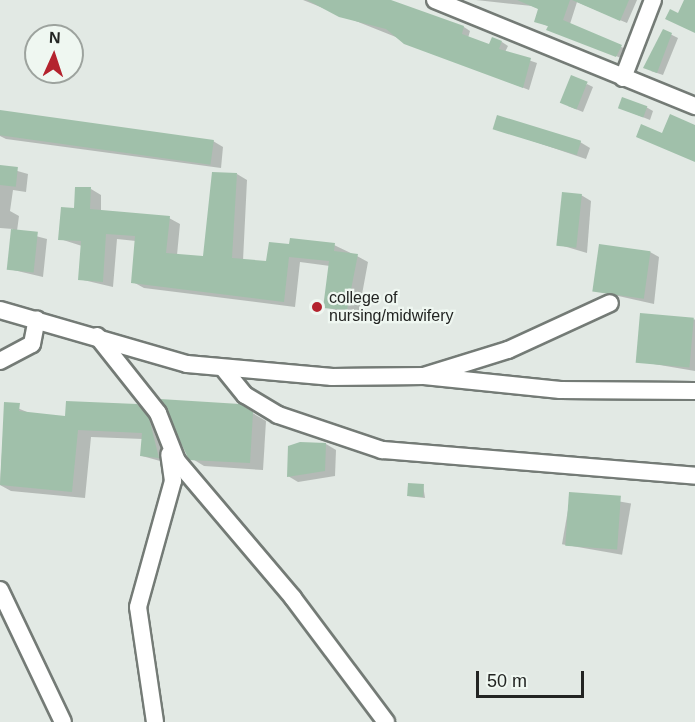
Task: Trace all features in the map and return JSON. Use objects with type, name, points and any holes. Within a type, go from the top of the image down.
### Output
[{"type":"street","points":[[435,0],[695,106]]},
{"type":"street","points":[[623,78],[653,0]]},
{"type":"street","points":[[424,376],[508,350],[610,303]]},
{"type":"street","points":[[0,310],[98,336],[155,357],[223,368],[332,377],[424,376],[560,390],[695,391]]},
{"type":"street","points":[[0,361],[32,344],[37,319]]},
{"type":"street","points":[[98,336],[158,413],[177,461],[212,507],[293,598],[386,722]]},
{"type":"street","points":[[223,368],[245,395],[278,415],[382,450],[695,476]]},
{"type":"street","points":[[155,722],[138,607],[173,481],[167,438]]},
{"type":"street","points":[[0,590],[63,722]]},
{"type":"building","points":[[307,0],[391,0],[464,26],[462,34],[489,44],[492,37],[502,41],[499,49],[531,58],[523,88],[404,44],[386,29],[339,17]]},
{"type":"building","points":[[517,0],[570,0],[563,20],[622,45],[616,57],[546,30],[548,26],[534,22],[538,9]]},
{"type":"building","points":[[572,0],[629,0],[620,21]]},
{"type":"building","points":[[684,0],[695,0],[695,33],[665,19],[670,9],[678,13]]},
{"type":"building","points":[[663,29],[672,33],[657,73],[643,68]]},
{"type":"building","points":[[571,75],[588,82],[576,110],[560,103]]},
{"type":"building","points":[[622,97],[647,106],[643,118],[618,108]]},
{"type":"building","points":[[0,110],[214,140],[210,165],[0,135]]},
{"type":"building","points":[[670,114],[695,125],[695,162],[636,137],[641,124],[662,133]]},
{"type":"building","points":[[497,115],[581,141],[577,155],[493,129]]},
{"type":"building","points":[[0,165],[18,167],[16,187],[0,185]]},
{"type":"building","points":[[212,172],[237,173],[232,258],[266,261],[269,242],[289,244],[290,238],[335,243],[334,251],[358,254],[347,310],[323,308],[329,261],[289,257],[284,302],[131,283],[135,236],[106,234],[103,282],[78,280],[81,241],[58,240],[61,207],[74,208],[75,187],[91,187],[90,209],[170,216],[166,253],[203,256]]},
{"type":"building","points":[[562,192],[582,194],[576,248],[556,246]]},
{"type":"building","points":[[11,229],[38,232],[34,273],[7,270]]},
{"type":"building","points":[[599,244],[650,251],[644,299],[592,292]]},
{"type":"building","points":[[640,313],[694,318],[689,368],[636,363]]},
{"type":"building","points":[[160,399],[240,404],[253,412],[250,463],[189,460]]},
{"type":"building","points":[[66,401],[137,404],[149,418],[159,458],[140,456],[142,433],[78,430],[72,492],[0,485],[4,402],[20,403],[19,411],[65,416]]},
{"type":"building","points":[[300,442],[326,443],[325,471],[287,477],[288,446]]},
{"type":"building","points":[[408,483],[424,484],[423,497],[407,496]]},
{"type":"building","points":[[569,492],[621,496],[617,549],[565,546]]},
{"type":"place","name":"college of nursing/midwifery","points":[[317,307]]}]
